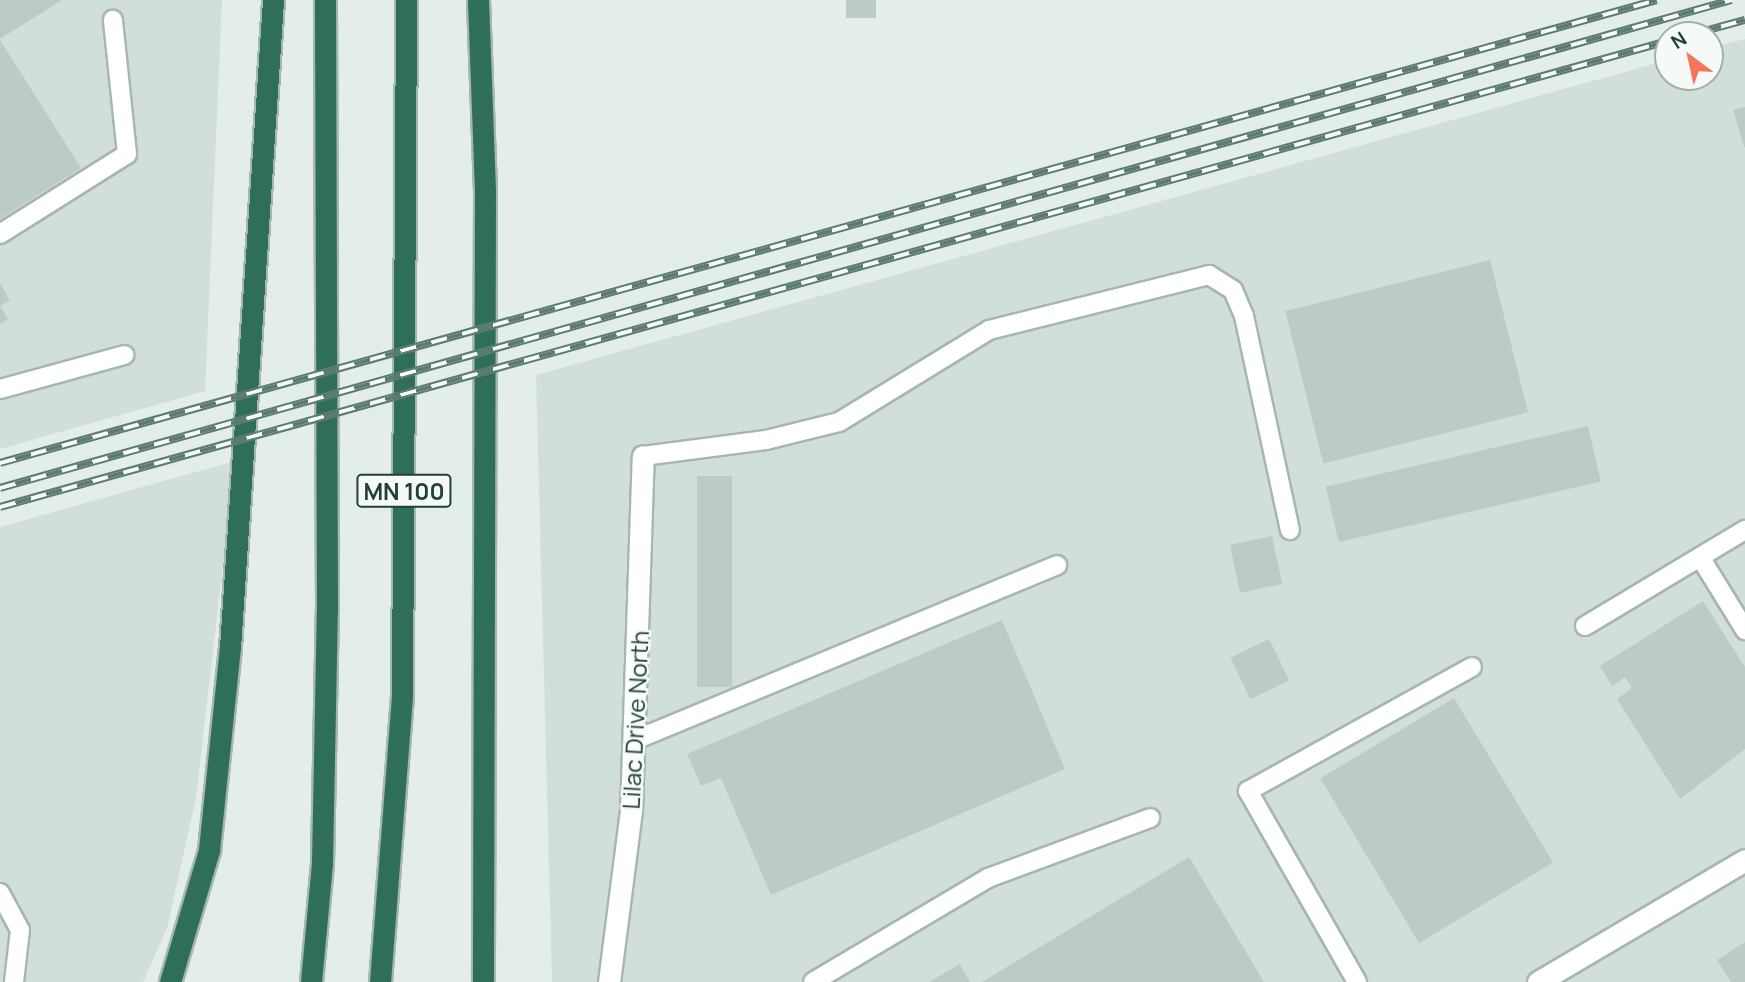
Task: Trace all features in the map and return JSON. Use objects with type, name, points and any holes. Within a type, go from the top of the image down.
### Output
[{"type":"highway","points":[[170,982],[209,850],[230,648],[272,0]]},
{"type":"highway","name":"MN 100","points":[[311,982],[322,863],[327,611],[325,0]]},
{"type":"highway","name":"MN 100","points":[[380,982],[402,696],[406,0]]},
{"type":"highway","points":[[478,0],[485,192],[483,982]]},
{"type":"street","name":"Lilac Drive North","points":[[609,982],[635,740],[643,456]]},
{"type":"street","points":[[1538,982],[1745,860]]},
{"type":"lane","points":[[0,234],[127,154],[113,20]]},
{"type":"lane","points":[[643,456],[839,422],[989,330],[1209,275],[1233,290],[1244,316],[1290,530]]},
{"type":"lane","points":[[0,389],[124,355]]},
{"type":"lane","points":[[1585,626],[1745,530]]},
{"type":"lane","points":[[1700,557],[1745,631]]},
{"type":"lane","points":[[635,740],[1057,565]]},
{"type":"lane","points":[[1357,982],[1248,792],[1472,667]]},
{"type":"lane","points":[[813,982],[988,878],[1150,818]]},
{"type":"lane","points":[[0,893],[20,930],[14,982]]},
{"type":"shaded area","points":[[0,0],[222,0],[205,391],[0,449]]},
{"type":"shaded area","points":[[1745,39],[1745,982],[552,982],[536,375],[1654,64],[1654,91],[1724,91],[1724,44]]},
{"type":"shaded area","points":[[235,461],[196,798],[167,928],[143,982],[0,982],[0,527]]},
{"type":"building","points":[[0,0],[62,0],[0,39]]},
{"type":"building","points":[[846,0],[876,0],[876,18],[846,18]]},
{"type":"building","points":[[0,40],[81,168],[0,219]]},
{"type":"building","points":[[1745,107],[1745,147],[1744,147],[1733,110]]},
{"type":"building","points":[[1490,260],[1528,412],[1323,463],[1285,311]]},
{"type":"building","points":[[0,283],[10,300],[0,306]]},
{"type":"building","points":[[0,306],[8,319],[0,324]]},
{"type":"building","points":[[1588,426],[1601,482],[1339,542],[1326,487]]},
{"type":"building","points":[[697,476],[732,476],[732,687],[697,687]]},
{"type":"building","points":[[1272,536],[1282,584],[1240,593],[1230,545]]},
{"type":"building","points":[[1703,601],[1745,667],[1745,749],[1680,799],[1617,699],[1632,688],[1625,677],[1612,686],[1600,666]]},
{"type":"building","points":[[1002,620],[1065,769],[771,895],[721,778],[701,786],[687,754]]},
{"type":"building","points":[[1269,639],[1289,680],[1251,699],[1230,658]]},
{"type":"building","points":[[1454,698],[1553,863],[1419,943],[1320,778]]},
{"type":"building","points":[[1189,857],[1264,982],[982,982]]},
{"type":"building","points":[[1745,942],[1745,982],[1731,982],[1717,960]]},
{"type":"building","points":[[960,964],[970,982],[929,982]]},
{"type":"railway","points":[[0,463],[1657,0]]},
{"type":"railway","points":[[0,488],[1732,0]]},
{"type":"railway","points":[[1724,26],[1745,20]]},
{"type":"railway","points":[[0,507],[1654,45]]}]
